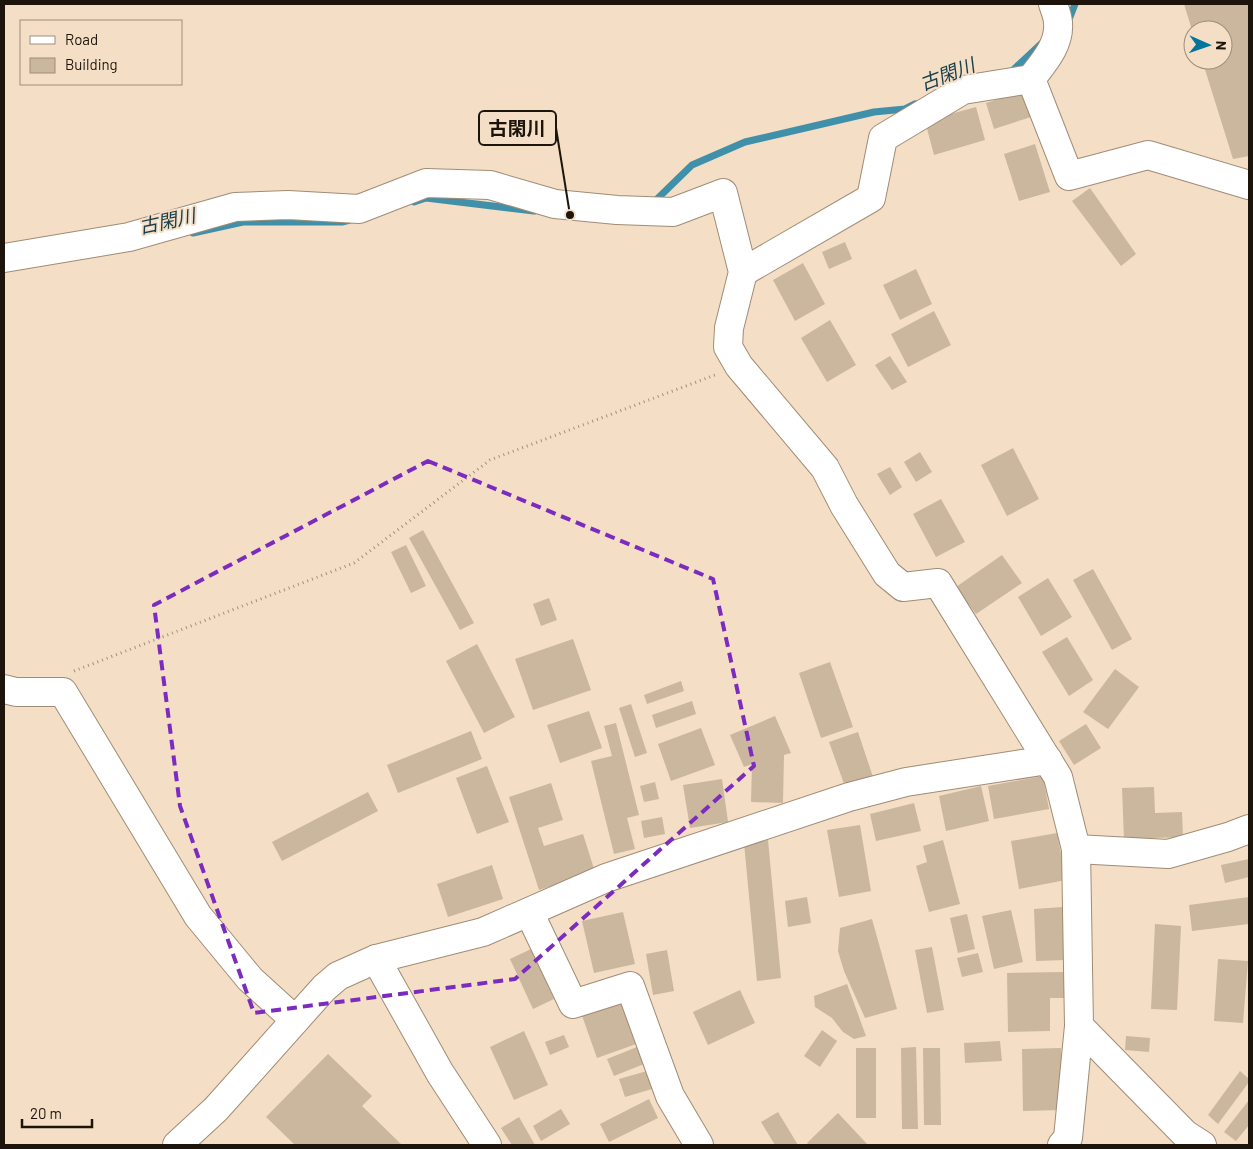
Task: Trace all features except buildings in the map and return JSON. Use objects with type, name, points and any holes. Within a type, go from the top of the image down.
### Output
[{"type":"street","points":[[743,272],[871,198],[883,138],[963,90],[1031,79],[1058,38],[1058,22],[1053,4]]},
{"type":"street","points":[[1031,79],[1069,176],[1148,155],[1249,185]]},
{"type":"street","points":[[4,258],[128,237],[236,207],[288,205],[359,209],[426,183],[490,185],[555,204],[616,210],[674,212],[723,193],[743,272],[729,328],[728,347],[739,366],[825,468],[844,505],[887,574],[902,587],[938,583],[1058,777],[1076,848],[1079,1026],[1068,1138],[1062,1145]]},
{"type":"street","points":[[4,689],[16,692],[63,692],[198,916],[250,979],[295,1020]]},
{"type":"street","points":[[177,1145],[216,1109],[324,988],[338,976],[376,960],[483,932],[606,878],[849,797],[906,782],[1048,760]]},
{"type":"street","points":[[1076,848],[1168,854],[1249,830]]},
{"type":"street","points":[[529,912],[573,1004],[630,986],[670,1096],[699,1145]]},
{"type":"street","points":[[376,960],[440,1073],[487,1145]]},
{"type":"street","points":[[1079,1026],[1185,1134],[1202,1145]]},
{"type":"path","points":[[69,673],[354,563],[490,460],[739,366]]},
{"type":"highlighted area","points":[[428,461],[713,579],[754,766],[515,979],[254,1013],[180,806],[154,605]]},
{"type":"waterway","name":"古閑川","points":[[1066,21],[1070,17],[1075,4]]},
{"type":"waterway","name":"古閑川","points":[[1008,72],[1012,71],[1043,42]]},
{"type":"waterway","name":"古閑川","points":[[651,203],[692,165],[745,142],[874,112],[905,109],[915,104]]},
{"type":"waterway","name":"古閑川","points":[[414,202],[426,198],[534,211]]},
{"type":"waterway","name":"古閑川","points":[[193,233],[243,222],[342,222],[350,220]]},
{"type":"place","name":"古閑川","points":[[570,215]]}]
